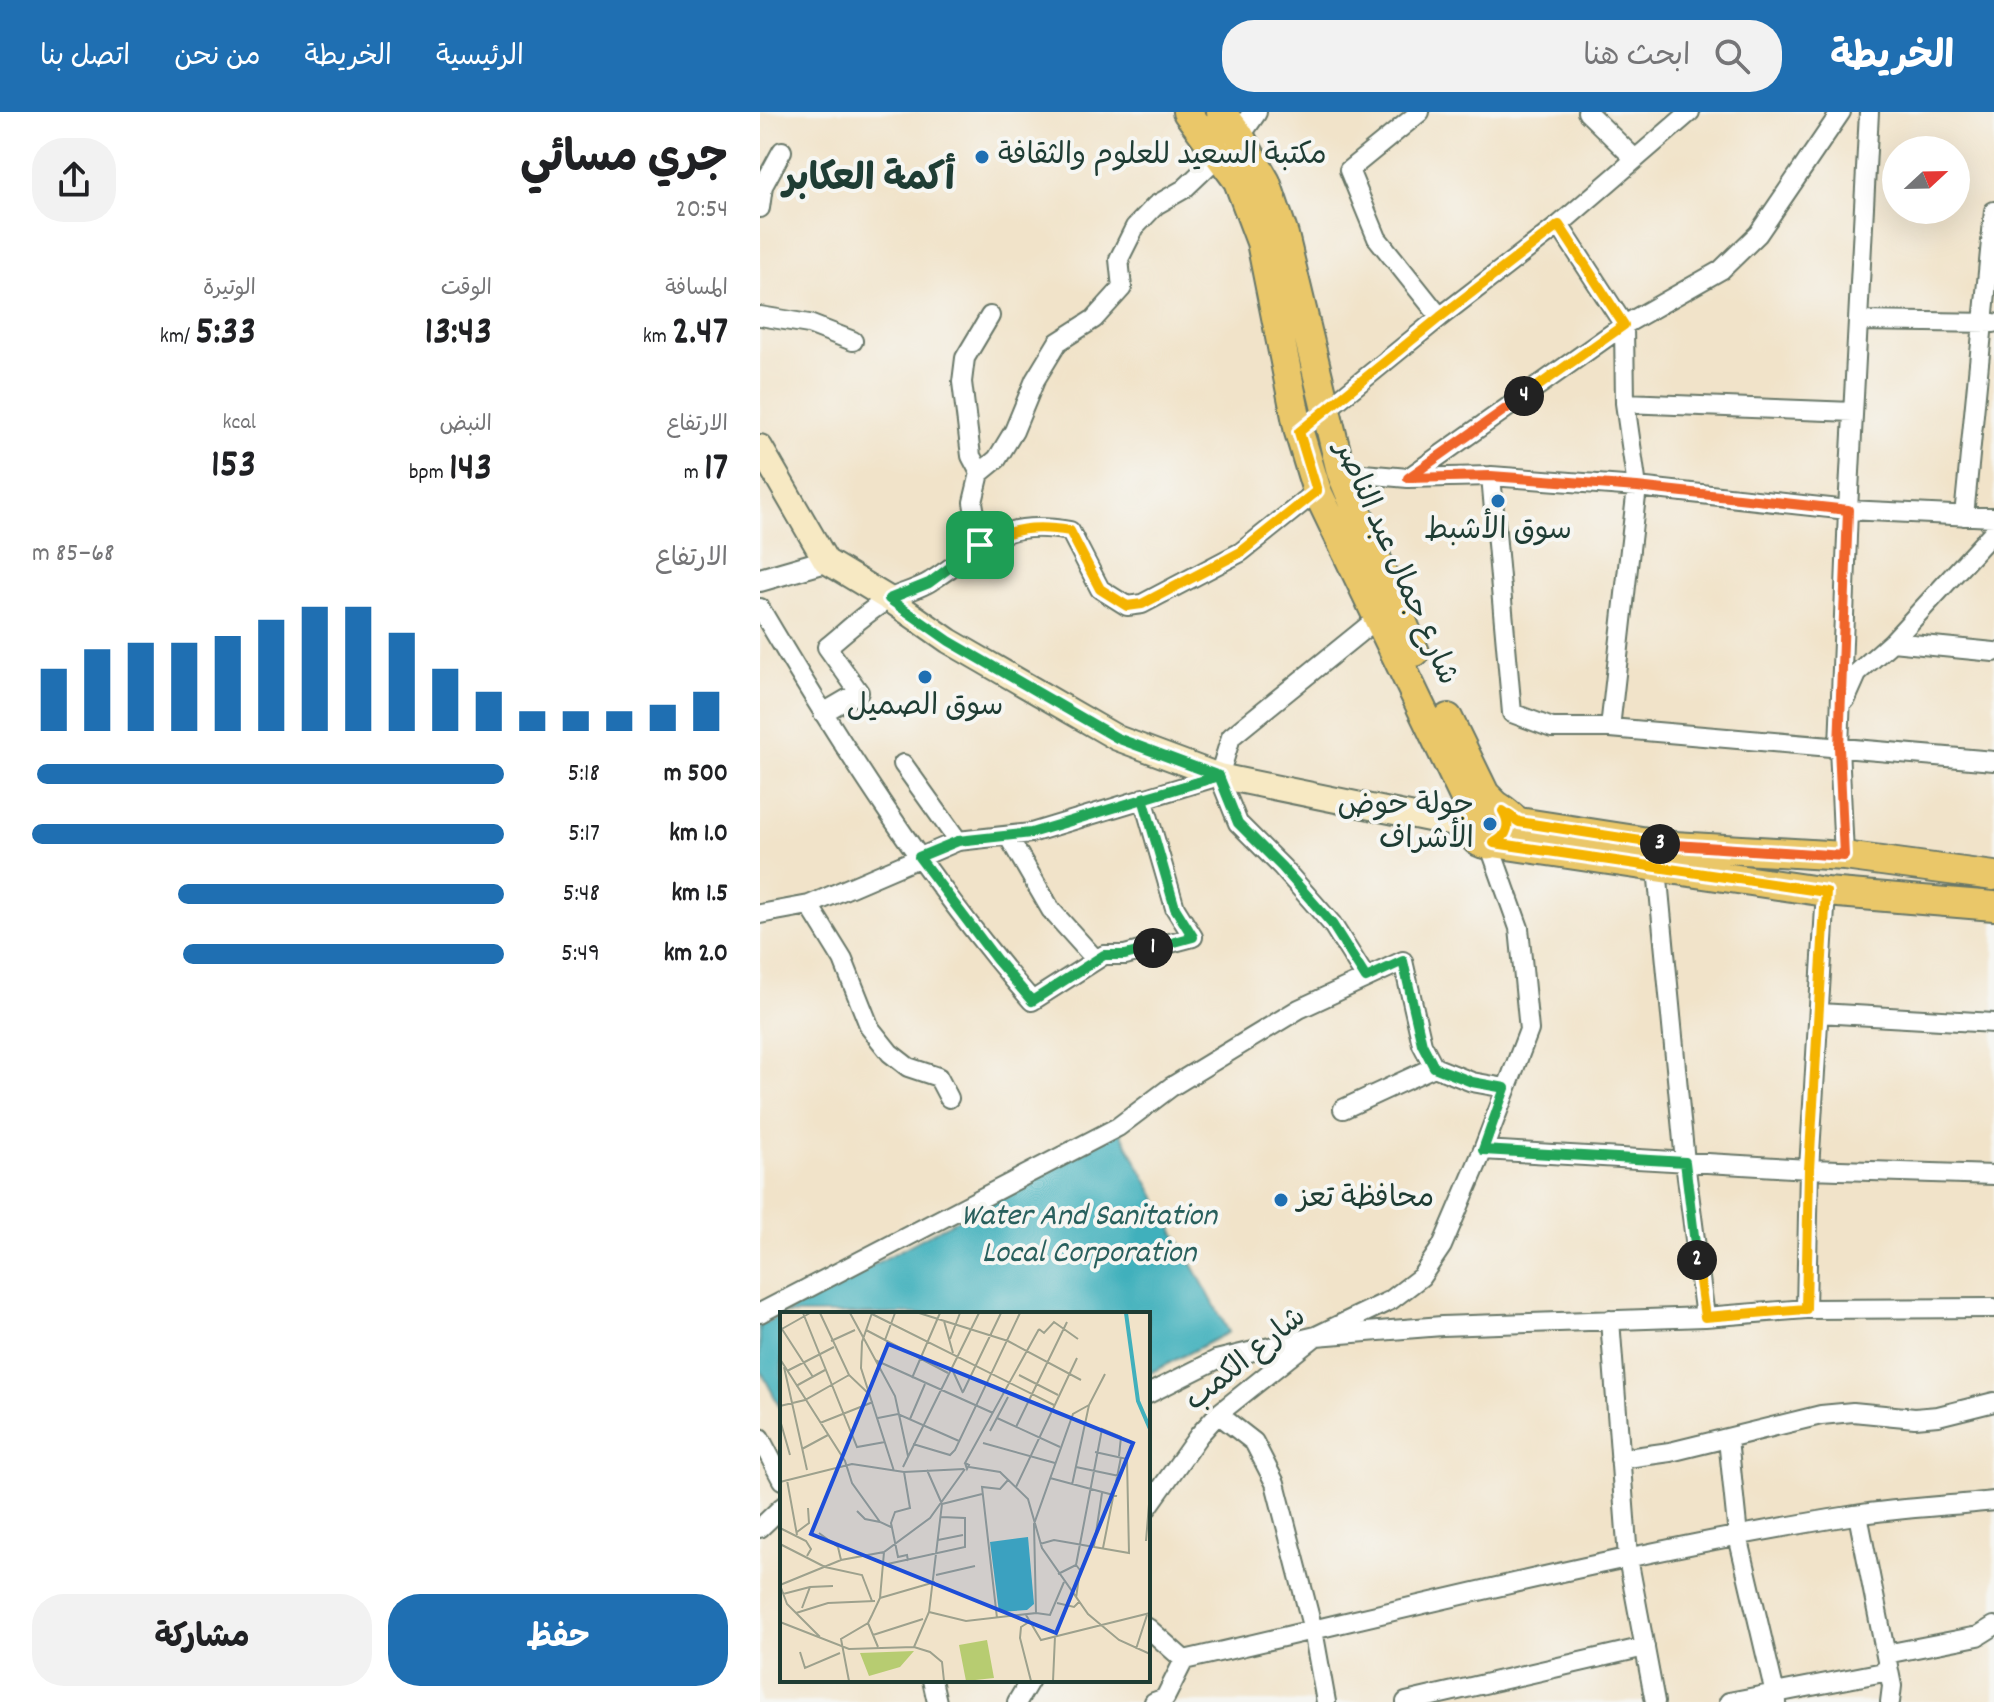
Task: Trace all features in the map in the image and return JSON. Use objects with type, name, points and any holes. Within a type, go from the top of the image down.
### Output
[{"type":"main road","name":"شارع جمال عبد الناصر","points":[[1187,112],[1238,181],[1261,242],[1299,432],[1317,491],[1480,834]]},
{"type":"main road","name":"شارع جمال عبد الناصر","points":[[1221,112],[1239,135],[1266,182],[1284,235],[1341,472],[1417,657],[1485,794],[1501,809]]},
{"type":"main road","points":[[760,447],[826,561],[889,599],[949,641],[1117,738],[1219,776],[1480,834],[1657,869],[1826,892],[1994,906]]},
{"type":"main road","points":[[1480,834],[1500,840],[1508,823],[1501,809]]},
{"type":"main road","points":[[1501,809],[1519,822],[1674,846],[1844,856],[1994,876]]},
{"type":"street","points":[[980,545],[973,502],[980,473],[997,459],[1014,431],[1035,380],[1058,342],[1094,319],[1122,288],[1119,259],[1135,227],[1156,205],[1184,189],[1219,157],[1255,112]]},
{"type":"street","points":[[1420,112],[1349,170],[1377,238],[1440,317]]},
{"type":"street","points":[[1587,112],[1634,158]]},
{"type":"street","points":[[1664,135],[1673,112]]},
{"type":"street","points":[[1299,432],[1559,225],[1690,112]]},
{"type":"street","points":[[1408,478],[1624,325],[1721,270],[1758,234],[1841,112]]},
{"type":"street","points":[[1844,856],[1839,747],[1869,112]]},
{"type":"street","points":[[760,208],[763,186],[782,151]]},
{"type":"street","points":[[1964,516],[1989,322],[1994,211]]},
{"type":"street","points":[[1559,225],[1624,325],[1625,403],[1637,487],[1610,728]]},
{"type":"street","points":[[760,316],[809,324],[853,341]]},
{"type":"street","points":[[980,473],[971,456],[962,382],[965,358],[990,316]]},
{"type":"street","points":[[1858,321],[1989,322]]},
{"type":"street","points":[[1625,403],[1853,412]]},
{"type":"street","points":[[1341,472],[1408,478],[1491,476],[1637,487],[1848,510],[1994,517]]},
{"type":"street","points":[[1491,476],[1512,713],[1552,728],[1610,728],[1994,761]]},
{"type":"street","points":[[823,713],[859,692],[820,652],[889,599],[929,583],[980,545],[1015,529],[1055,528],[1070,531],[1100,589],[1127,606],[1142,604],[1241,552],[1317,491]]},
{"type":"street","points":[[1843,707],[1858,672],[1892,642],[1994,531]]},
{"type":"street","points":[[760,580],[826,561]]},
{"type":"street","points":[[760,608],[823,713],[919,857],[1032,1001],[1104,955],[1125,955],[1193,937],[1175,908],[1143,798]]},
{"type":"street","points":[[1366,978],[1332,924],[1238,823],[1219,776],[1231,737],[1379,617]]},
{"type":"street","points":[[1892,642],[1994,652]]},
{"type":"street","points":[[903,764],[958,841]]},
{"type":"street","points":[[763,910],[809,905],[958,841],[1031,833],[1219,776]]},
{"type":"street","name":"شارع الكمب","points":[[1150,1504],[1199,1435],[1218,1414],[1316,1336],[1391,1300],[1421,1277],[1442,1246],[1529,1030],[1519,928],[1480,834]]},
{"type":"street","points":[[1008,836],[1051,910],[1096,960]]},
{"type":"street","points":[[1657,869],[1685,1162],[1705,1317]]},
{"type":"street","points":[[1806,1309],[1809,1169],[1826,892]]},
{"type":"street","points":[[809,905],[843,960],[870,1028],[890,1053],[908,1067],[938,1077],[949,1098]]},
{"type":"street","points":[[760,1313],[1118,1127],[1171,1087],[1299,1009],[1403,961],[1422,1044],[1434,1067],[1472,1082],[1505,1088]]},
{"type":"street","points":[[1819,1013],[1994,1023]]},
{"type":"street","points":[[1343,1109],[1434,1067]]},
{"type":"street","points":[[1483,1150],[1809,1169],[1994,1175]]},
{"type":"street","points":[[1150,1393],[1216,1360],[1316,1336],[1442,1326],[1705,1317],[1806,1309],[1994,1308]]},
{"type":"street","points":[[1610,1320],[1628,1558],[1655,1702]]},
{"type":"street","points":[[1620,1459],[1670,1452],[1821,1415],[1853,1412],[1915,1418],[1938,1416],[1994,1402]]},
{"type":"street","points":[[1218,1414],[1254,1442],[1275,1483],[1313,1630],[1326,1702]]},
{"type":"street","points":[[760,1438],[780,1476]]},
{"type":"street","points":[[1728,1439],[1738,1536],[1775,1697]]},
{"type":"street","points":[[1161,1701],[1184,1660],[1628,1558],[1738,1536],[1858,1515],[1994,1501]]},
{"type":"street","points":[[760,1528],[780,1509]]},
{"type":"street","points":[[1858,1515],[1892,1686],[1890,1702]]},
{"type":"street","points":[[1729,1702],[1775,1697],[1978,1636],[1994,1626]]},
{"type":"street","points":[[1150,1630],[1184,1660]]},
{"type":"street","points":[[1406,1702],[1645,1647]]},
{"type":"street","points":[[932,1682],[937,1702]]},
{"type":"street","points":[[1017,1702],[1029,1682]]},
{"type":"water","name":"Water And Sanitation Local Corporation","points":[[1120,1131],[1229,1332],[1150,1373],[1150,1312],[787,1312]]},
{"type":"water","points":[[780,1315],[780,1407],[760,1369],[760,1326]]},
{"type":"place","name":"مكتبة السعيد للعلوم والثقافة","points":[[982,157]]},
{"type":"place","name":"سوق الأشبط","points":[[1498,501]]},
{"type":"place","name":"سوق الصميل","points":[[925,677]]},
{"type":"place","name":"جولة حوض الأشراف","points":[[1490,824]]},
{"type":"place","name":"محافظة تعز","points":[[1281,1200]]},
{"type":"district","name":"أكمة العكابر","points":[[869,181]]},
{"type":"route","points":[[980,545],[929,583],[889,599],[949,641],[1117,738],[1219,776],[1143,798],[1031,833],[958,841],[919,857],[1032,1001],[1104,955],[1125,955],[1193,937],[1175,908],[1143,798],[1219,776],[1238,823],[1332,924],[1366,978],[1403,961],[1422,1044],[1434,1067],[1472,1082],[1505,1088],[1483,1150],[1685,1162],[1705,1317],[1806,1309],[1809,1169],[1826,892],[1494,843],[1507,830],[1507,817],[1503,811],[1519,822],[1674,846],[1844,856],[1839,747],[1843,707],[1848,510],[1637,487],[1491,476],[1408,478],[1624,325],[1559,225],[1299,432],[1317,491],[1241,552],[1142,604],[1127,606],[1100,589],[1070,531],[1055,528],[1015,529],[980,545]]}]
